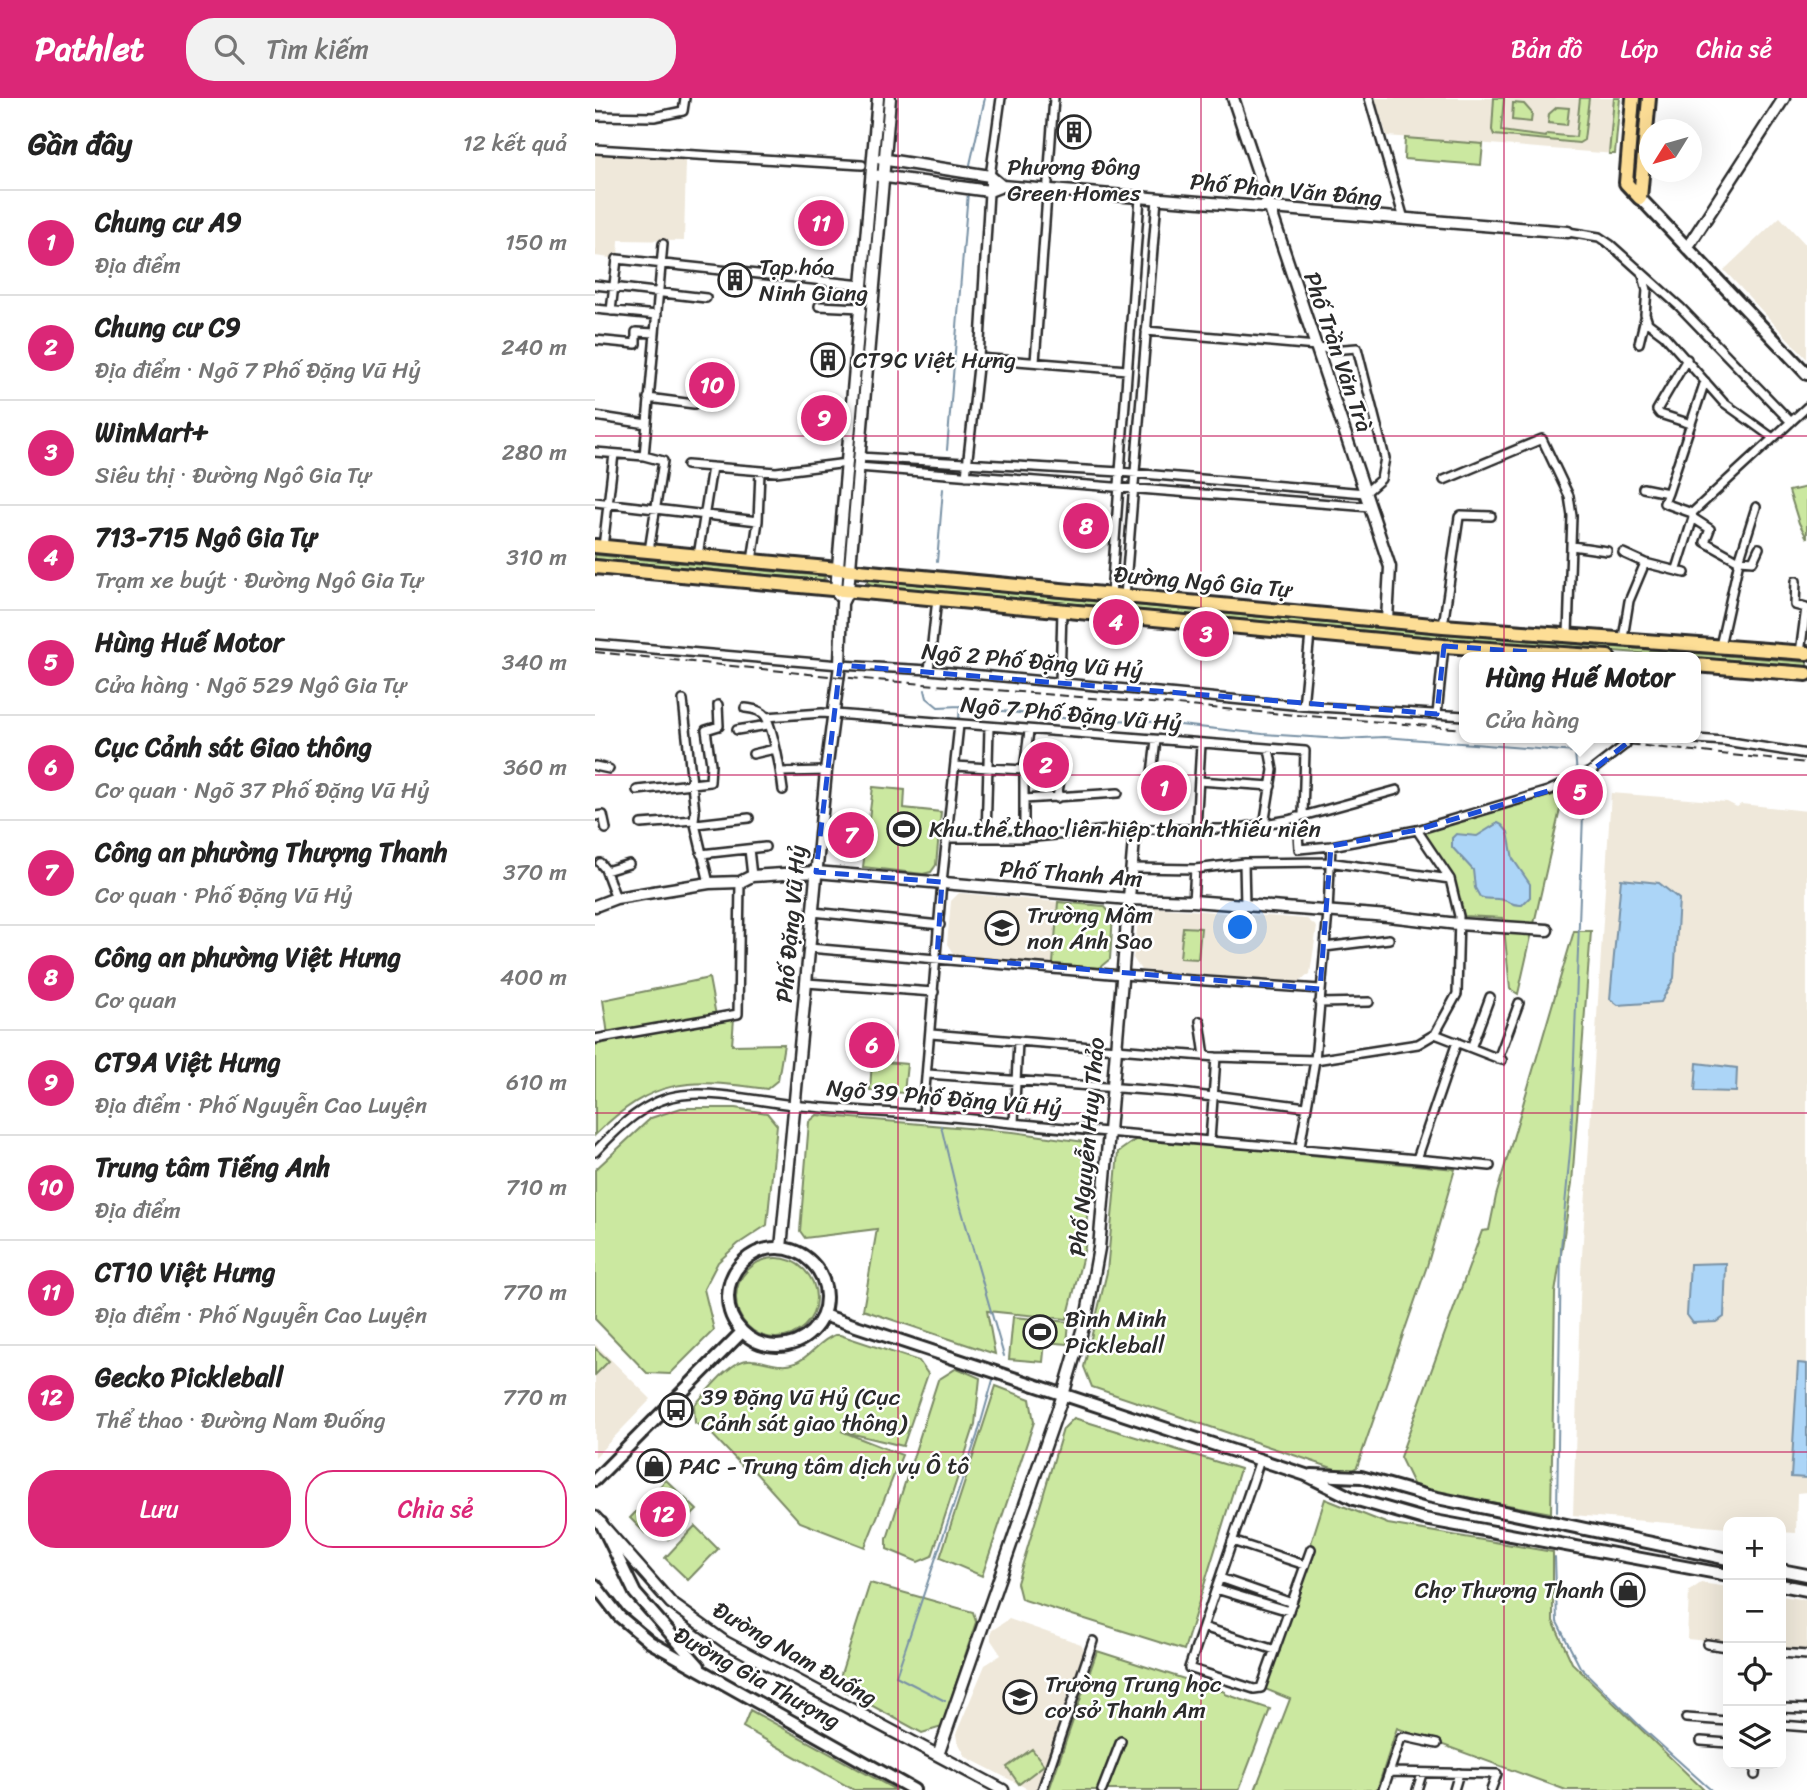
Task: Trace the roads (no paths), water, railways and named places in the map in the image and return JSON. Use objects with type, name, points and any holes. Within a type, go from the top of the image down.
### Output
[{"type":"main road","points":[[1633,98],[1626,183],[1807,374]]},
{"type":"main road","points":[[1640,198],[1649,98]]},
{"type":"main road","name":"Đường Ngô Gia Tự","points":[[599,547],[1443,626],[1803,653]]},
{"type":"main road","name":"Đường Ngô Gia Tự","points":[[595,567],[1504,652]]},
{"type":"main road","points":[[1701,665],[1807,674]]},
{"type":"main road","points":[[781,1248],[804,1257],[820,1273],[826,1295],[823,1315],[808,1336],[786,1346],[761,1344],[735,1324],[729,1309],[728,1292],[732,1276],[741,1263],[754,1253],[769,1249],[781,1248]]},
{"type":"main road","points":[[823,1315],[1306,1475],[1354,1499],[1424,1518],[1723,1574]]},
{"type":"main road","points":[[595,1480],[742,1332]]},
{"type":"main road","points":[[1306,1475],[1361,1477],[1428,1496],[1723,1558]]},
{"type":"main road","points":[[598,1520],[635,1593],[706,1674]]},
{"type":"main road","points":[[1786,1571],[1807,1575]]},
{"type":"main road","name":"Đường Gia Thượng","points":[[595,1585],[610,1606],[650,1642],[913,1790]]},
{"type":"main road","points":[[1786,1586],[1807,1590]]},
{"type":"street","points":[[595,116],[654,117],[684,111],[685,98]]},
{"type":"street","points":[[844,570],[847,463],[879,98]]},
{"type":"street","points":[[842,590],[859,462],[890,98]]},
{"type":"street","points":[[967,476],[979,358],[990,176],[1001,98]]},
{"type":"street","points":[[1035,362],[1054,98]]},
{"type":"street","name":"Phố Trần Văn Trà","points":[[1233,98],[1390,567],[1387,620]]},
{"type":"street","points":[[1369,98],[1404,219]]},
{"type":"street","points":[[1687,248],[1784,98]]},
{"type":"street","points":[[595,149],[862,165],[873,158],[990,176],[1002,186]]},
{"type":"street","points":[[862,165],[872,175]]},
{"type":"street","name":"Phố Phan Văn Đáng","points":[[872,175],[989,191],[1002,186],[1568,232]]},
{"type":"street","points":[[1111,595],[1140,198]]},
{"type":"street","points":[[1125,596],[1157,199]]},
{"type":"street","points":[[1568,232],[1603,239],[1683,310],[1791,422]]},
{"type":"street","points":[[644,457],[663,244]]},
{"type":"street","points":[[611,311],[617,259],[862,285]]},
{"type":"street","points":[[1639,343],[1646,318],[1647,290],[1641,272]]},
{"type":"street","points":[[595,285],[706,298]]},
{"type":"street","points":[[819,306],[860,308]]},
{"type":"street","points":[[595,309],[657,315]]},
{"type":"street","points":[[1646,318],[1648,323],[1687,359],[1723,402],[1773,439]]},
{"type":"street","points":[[595,340],[636,344],[637,323]]},
{"type":"street","points":[[859,462],[968,464],[1120,472],[1365,493],[1381,479],[1385,458],[1357,348],[1331,350],[1316,346],[1146,331]]},
{"type":"street","points":[[636,332],[655,333]]},
{"type":"street","points":[[979,358],[1127,370]]},
{"type":"street","points":[[1687,359],[1657,410],[1660,414],[1691,424]]},
{"type":"street","points":[[1705,381],[1664,503],[1692,515],[1710,528],[1705,542],[1740,561],[1753,561],[1759,548]]},
{"type":"street","points":[[648,398],[694,404]]},
{"type":"street","points":[[1677,569],[1692,515],[1807,407]]},
{"type":"street","points":[[595,416],[646,424]]},
{"type":"street","points":[[1444,480],[1542,439],[1569,496],[1572,516],[1568,634]]},
{"type":"street","points":[[595,452],[663,461],[649,551]]},
{"type":"street","points":[[599,547],[614,454]]},
{"type":"street","points":[[859,462],[967,476],[1370,508]]},
{"type":"street","points":[[687,465],[786,472],[847,463]]},
{"type":"street","points":[[698,556],[712,467]]},
{"type":"street","points":[[752,561],[758,521],[760,471]]},
{"type":"street","points":[[1643,488],[1668,493]]},
{"type":"street","points":[[595,502],[758,521]]},
{"type":"street","points":[[1720,646],[1756,507]]},
{"type":"street","points":[[1443,626],[1459,516],[1491,516]]},
{"type":"street","points":[[1115,534],[1130,534]]},
{"type":"street","points":[[1571,546],[1607,551]]},
{"type":"street","points":[[1623,553],[1685,573]]},
{"type":"street","points":[[1623,638],[1629,601],[1645,562]]},
{"type":"street","points":[[1796,581],[1795,605],[1806,608],[1803,653]]},
{"type":"street","name":"Phố Đặng Vũ Hỷ","points":[[781,1248],[826,771],[841,665],[842,590]]},
{"type":"street","points":[[929,670],[937,599]]},
{"type":"street","points":[[1060,682],[1062,610]]},
{"type":"street","points":[[1303,706],[1310,634]]},
{"type":"street","name":"Ngõ 2 Phố Đặng Vũ Hỷ","points":[[595,644],[929,670],[1303,706],[1459,716]]},
{"type":"street","points":[[1437,714],[1444,646]]},
{"type":"street","points":[[683,700],[695,822],[709,883]]},
{"type":"street","points":[[637,790],[711,782],[706,730],[719,726],[718,705]]},
{"type":"street","points":[[745,708],[757,710],[766,716],[783,790]]},
{"type":"street","name":"Ngõ 7 Phố Đặng Vũ Hỷ","points":[[766,716],[822,713],[1305,751],[1300,816]]},
{"type":"street","points":[[737,730],[768,725]]},
{"type":"street","points":[[923,1114],[942,882],[960,725]]},
{"type":"street","points":[[986,838],[989,727]]},
{"type":"street","points":[[1024,838],[1024,770],[1029,730]]},
{"type":"street","points":[[1701,739],[1807,754]]},
{"type":"street","points":[[1149,799],[1156,740]]},
{"type":"street","points":[[1300,816],[1299,849],[1331,846],[1417,830],[1548,791],[1590,772],[1626,743]]},
{"type":"street","points":[[1196,829],[1201,744]]},
{"type":"street","points":[[753,754],[775,749]]},
{"type":"street","points":[[1261,824],[1265,819],[1273,770],[1269,749]]},
{"type":"street","points":[[595,766],[609,769]]},
{"type":"street","points":[[955,766],[1024,770]]},
{"type":"street","points":[[1058,797],[1062,768]]},
{"type":"street","points":[[781,772],[826,771]]},
{"type":"street","points":[[1199,781],[1271,786]]},
{"type":"street","points":[[947,838],[1024,838],[1135,828],[1233,829],[1300,816],[1397,790]]},
{"type":"street","points":[[1024,799],[1118,793]]},
{"type":"street","points":[[595,816],[603,815],[606,829]]},
{"type":"street","points":[[641,824],[749,818]]},
{"type":"street","name":"Phố Nguyễn Huy Thảo","points":[[938,1755],[1063,1395],[1091,1296],[1099,1248],[1135,828]]},
{"type":"street","points":[[931,1034],[1216,1057],[1315,1060],[1418,1044],[1436,1034],[1457,994],[1459,916],[1450,879],[1417,830]]},
{"type":"street","points":[[1300,1147],[1315,1060],[1331,846]]},
{"type":"street","points":[[701,854],[765,847]]},
{"type":"street","points":[[749,849],[752,876]]},
{"type":"street","points":[[1131,868],[1195,869],[1244,863],[1328,862],[1450,879]]},
{"type":"street","points":[[600,863],[606,871],[616,898]]},
{"type":"street","points":[[1244,863],[1245,905]]},
{"type":"street","points":[[606,871],[629,864]]},
{"type":"street","points":[[1193,901],[1195,869]]},
{"type":"street","name":"Phố Thanh Am","points":[[595,906],[616,898],[709,883],[740,882],[752,876],[817,872],[1129,899],[1193,901],[1546,930]]},
{"type":"street","points":[[595,1039],[738,1014],[740,882]]},
{"type":"street","points":[[813,912],[940,925]]},
{"type":"street","points":[[1325,947],[1389,939]]},
{"type":"street","points":[[809,948],[1320,989]]},
{"type":"street","points":[[806,983],[934,992]]},
{"type":"street","points":[[1471,1048],[1490,998]]},
{"type":"street","points":[[1319,1003],[1369,1002]]},
{"type":"street","points":[[1436,1034],[1500,1060],[1519,1003]]},
{"type":"street","points":[[1201,1021],[1205,1056]]},
{"type":"street","points":[[1014,1123],[1018,1042]]},
{"type":"street","points":[[1417,1159],[1457,1042]]},
{"type":"street","points":[[1210,1140],[1216,1057]]},
{"type":"street","points":[[928,1074],[1173,1092],[1306,1107]]},
{"type":"street","name":"Ngõ 39 Phố Đặng Vũ Hỷ","points":[[595,1152],[639,1112],[680,1095],[737,1097],[795,1105],[1300,1147],[1490,1166]]},
{"type":"street","points":[[1260,1460],[1189,1668],[1254,1689],[1263,1685],[1311,1549]]},
{"type":"street","name":"Đường Nam Đuống","points":[[598,1520],[671,1603],[725,1642],[1003,1790]]},
{"type":"street","points":[[1232,1541],[1305,1565]]},
{"type":"street","points":[[1220,1578],[1290,1607]]},
{"type":"street","points":[[1216,1589],[1290,1607]]},
{"type":"street","points":[[1203,1627],[1275,1650]]},
{"type":"street","points":[[1042,1790],[1093,1641]]},
{"type":"street","points":[[1707,1644],[1723,1646]]},
{"type":"street","points":[[1786,1653],[1807,1655]]},
{"type":"street","points":[[1786,1708],[1807,1709]]},
{"type":"street","points":[[1686,1718],[1723,1721]]},
{"type":"street","points":[[1786,1725],[1807,1727]]},
{"type":"street","points":[[1383,1790],[1401,1738],[1437,1744]]},
{"type":"street","points":[[1102,1790],[1121,1741]]},
{"type":"street","points":[[1701,1741],[1723,1743]]},
{"type":"street","points":[[1755,1775],[1756,1769]]},
{"type":"street","points":[[1389,1772],[1497,1774],[1491,1790]]},
{"type":"street","points":[[1454,1790],[1459,1773]]},
{"type":"street","points":[[1417,1790],[1422,1774]]},
{"type":"water","points":[[1498,823],[1508,832],[1513,859],[1530,884],[1530,897],[1522,905],[1480,897],[1475,888],[1473,870],[1452,847],[1452,838],[1456,834],[1477,836]]},
{"type":"water","points":[[1621,879],[1659,883],[1679,899],[1674,978],[1661,1002],[1618,1005],[1610,999]]},
{"type":"water","points":[[1697,1063],[1737,1068],[1736,1092],[1695,1091]]},
{"type":"water","points":[[1726,1263],[1724,1317],[1717,1322],[1693,1323],[1687,1315],[1690,1264]]},
{"type":"water","points":[[1798,1363],[1807,1364],[1807,1478],[1791,1477]]},
{"type":"waterway","points":[[969,169],[985,98]]},
{"type":"waterway","points":[[947,450],[968,192]]},
{"type":"waterway","points":[[937,562],[943,489]]},
{"type":"waterway","points":[[925,690],[927,698],[938,707],[960,706],[1071,719],[1143,721],[1263,734],[1342,739],[1384,737],[1459,743]]},
{"type":"waterway","points":[[959,718],[960,706]]},
{"type":"waterway","points":[[1460,743],[1575,752],[1577,775]]},
{"type":"waterway","points":[[1557,1512],[1561,1248],[1571,1141],[1584,787]]},
{"type":"waterway","points":[[941,1126],[959,1201],[1004,1356]]},
{"type":"waterway","points":[[945,1701],[896,1676],[977,1436],[993,1380]]},
{"type":"waterway","points":[[1555,1557],[1557,1622],[1580,1667],[1711,1790]]},
{"type":"railway","points":[[595,652],[839,677],[1459,729]]},
{"type":"railway","points":[[1617,743],[1807,763]]},
{"type":"place","name":"Phương Đông Green Homes","points":[[1074,132]]},
{"type":"place","name":"CT10 Việt Hưng","points":[[821,223]]},
{"type":"place","name":"Tạp hóa Ninh Giang","points":[[735,280]]},
{"type":"place","name":"CT9C Việt Hưng","points":[[828,360]]},
{"type":"place","name":"Trung tâm Tiếng Anh","points":[[712,385]]},
{"type":"place","name":"CT9A Việt Hưng","points":[[824,418]]},
{"type":"place","name":"Công an phường Việt Hưng","points":[[1086,526]]},
{"type":"place","name":"713-715 Ngô Gia Tự","points":[[1116,622]]},
{"type":"place","name":"WinMart+","points":[[1206,634]]},
{"type":"place","name":"Chung cư C9","points":[[1046,765]]},
{"type":"place","name":"Chung cư A9","points":[[1164,788]]},
{"type":"place","name":"Hùng Huế Motor","points":[[1580,792]]},
{"type":"place","name":"Khu thể thao liên hiệp thanh thiếu niên","points":[[904,829]]},
{"type":"place","name":"Công an phường Thượng Thanh","points":[[851,835]]},
{"type":"place","name":"Trường Mầm non Ánh Sao","points":[[1002,928]]},
{"type":"place","name":"Cục Cảnh sát Giao thông","points":[[872,1045]]},
{"type":"place","name":"Bình Minh Pickleball","points":[[1040,1332]]},
{"type":"place","name":"39 Đặng Vũ Hỷ (Cục Cảnh sát giao thông)","points":[[676,1410]]},
{"type":"place","name":"PAC - Trung tâm dịch vụ Ô tô","points":[[654,1466]]},
{"type":"place","name":"Gecko Pickleball","points":[[663,1514]]},
{"type":"place","name":"Chợ Thượng Thanh","points":[[1628,1590]]},
{"type":"place","name":"Trường Trung học cơ sở Thanh Am","points":[[1020,1697]]}]
